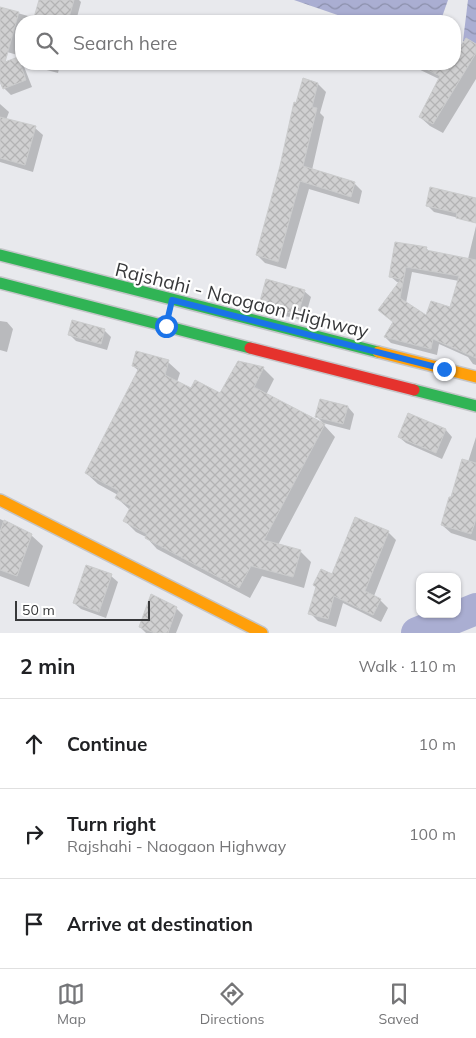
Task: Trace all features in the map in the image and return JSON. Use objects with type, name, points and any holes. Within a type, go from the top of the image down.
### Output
[{"type":"main road","name":"Rajshahi - Naogaon Highway","points":[[0,255],[169,313],[476,406]]},
{"type":"main road","name":"Rajshahi - Naogaon Highway","points":[[0,283],[169,313],[476,377]]},
{"type":"main road","points":[[0,500],[262,633]]},
{"type":"water","points":[[294,0],[448,0],[443,15],[338,15]]},
{"type":"water","points":[[468,0],[476,0],[476,45],[463,41]]},
{"type":"building","points":[[39,0],[74,0],[70,15],[35,15]]},
{"type":"building","points":[[0,7],[19,12],[18,15],[15,15],[15,26],[5,62],[15,58],[15,70],[23,70],[26,80],[3,89],[0,82],[0,64],[2,63],[0,63]]},
{"type":"building","points":[[466,38],[476,44],[476,53],[433,124],[419,117],[440,76],[428,70],[461,70],[461,46]]},
{"type":"building","points":[[303,78],[318,83],[312,107],[317,108],[303,166],[355,182],[351,197],[300,181],[278,262],[256,255],[280,166],[294,102],[296,103]]},
{"type":"building","points":[[0,117],[36,126],[25,165],[0,158]]},
{"type":"building","points":[[430,187],[476,198],[476,223],[456,218],[457,213],[426,206]]},
{"type":"building","points":[[395,242],[427,247],[426,250],[476,260],[476,358],[433,339],[431,349],[384,337],[393,322],[378,310],[401,279],[389,277]],"holes":[[[406,267],[459,276],[450,307],[431,301],[426,315],[400,298]]]},
{"type":"building","points":[[266,279],[305,290],[298,315],[259,305]]},
{"type":"building","points":[[72,320],[105,329],[101,344],[68,335]]},
{"type":"building","points":[[136,351],[169,360],[165,375],[191,388],[195,380],[220,393],[238,361],[264,367],[254,387],[325,424],[264,540],[301,550],[293,577],[251,566],[239,588],[145,538],[147,534],[123,521],[131,506],[115,498],[119,491],[85,473],[139,368],[132,366]]},
{"type":"building","points":[[320,399],[348,406],[343,424],[315,417]]},
{"type":"building","points":[[408,413],[446,429],[436,453],[398,437]]},
{"type":"building","points":[[462,459],[476,463],[476,519],[471,534],[441,525]]},
{"type":"building","points":[[355,517],[389,531],[365,591],[381,599],[373,615],[334,596],[328,619],[308,614],[316,587],[313,585],[321,569],[332,574]]},
{"type":"building","points":[[4,520],[32,534],[17,576],[0,570],[0,532]]},
{"type":"building","points":[[86,565],[112,574],[99,612],[73,603]]},
{"type":"building","points":[[151,594],[177,607],[168,633],[155,633],[139,627]]},
{"type":"waterway","points":[[417,633],[476,609]]},
{"type":"traffic: fast","points":[[0,255],[378,352]]},
{"type":"traffic: fast","points":[[0,283],[250,348]]},
{"type":"traffic: fast","points":[[414,390],[476,406]]},
{"type":"traffic: slow","points":[[378,352],[476,377]]},
{"type":"traffic: slow","points":[[0,500],[262,633]]},
{"type":"traffic: jam","points":[[250,348],[414,390]]},
{"type":"route","points":[[166,326],[172,300],[444,369]]}]
